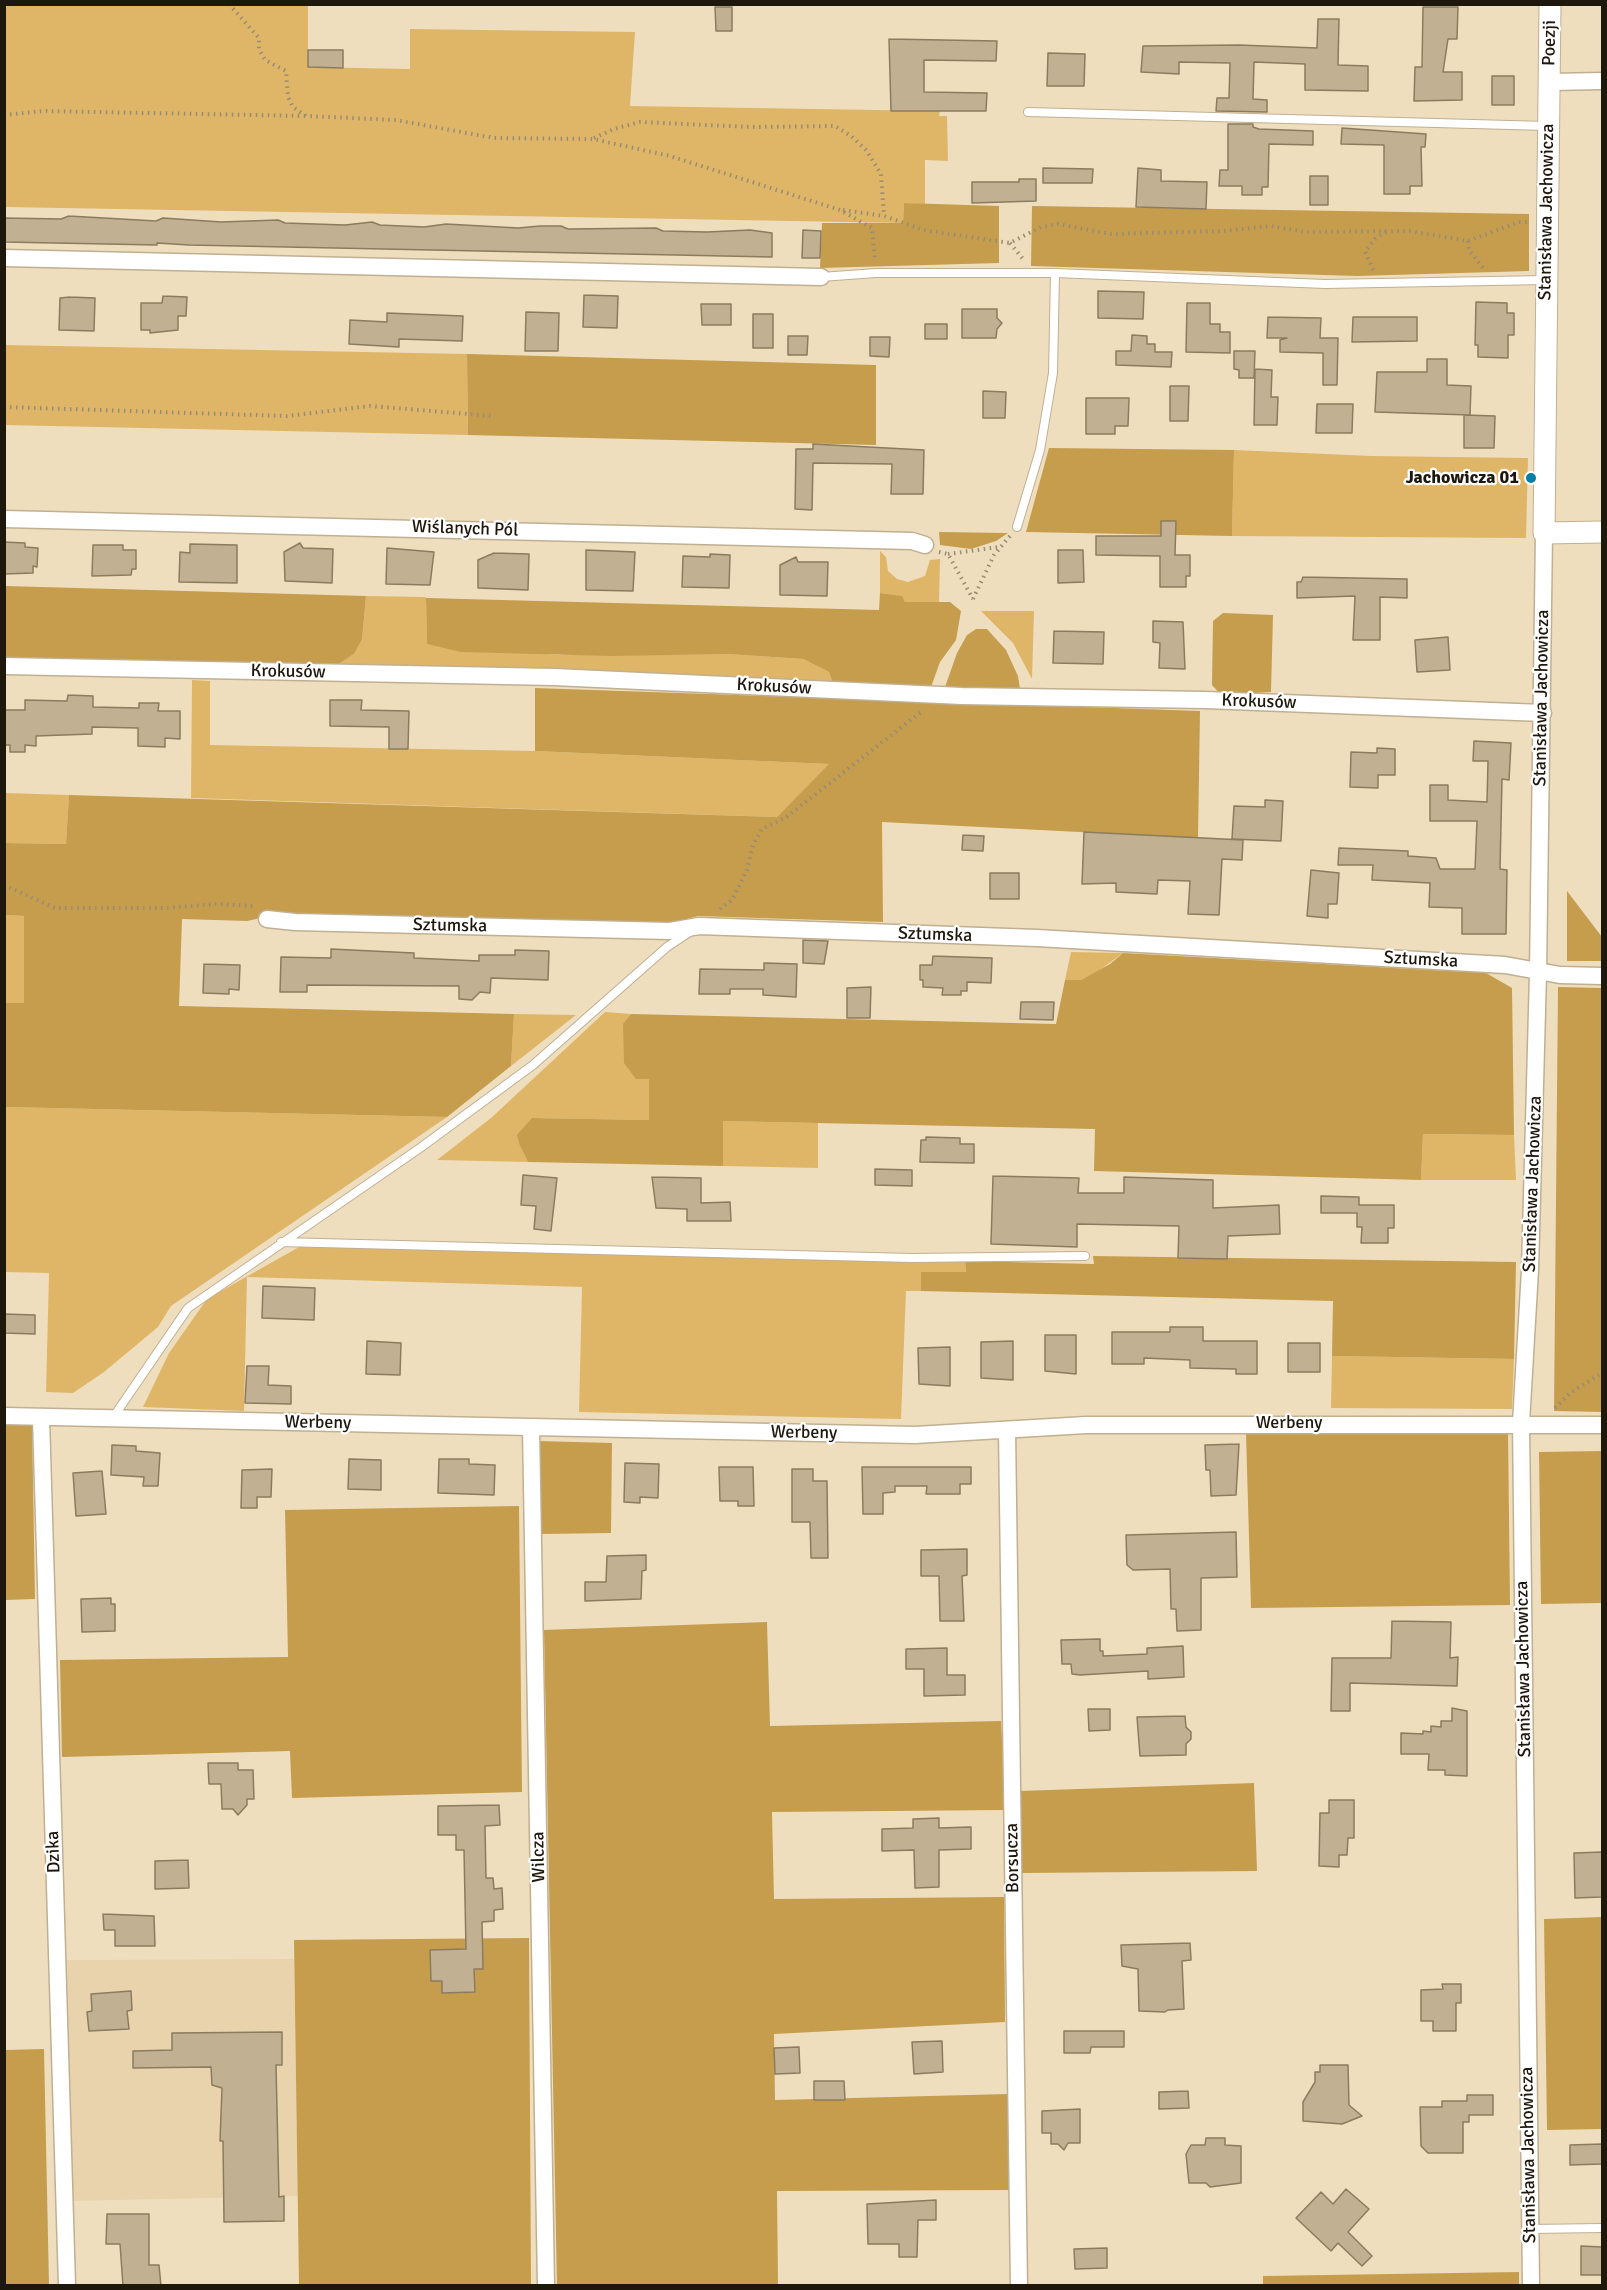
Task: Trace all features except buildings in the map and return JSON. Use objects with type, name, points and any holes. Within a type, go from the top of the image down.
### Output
[{"type":"street","name":"Poezji","points":[[1549,81],[1550,4]]},
{"type":"street","points":[[1549,81],[1602,81]]},
{"type":"street","name":"Stanisława Jachowicza","points":[[1531,2286],[1521,1423],[1530,1270],[1538,972],[1543,713],[1549,81]]},
{"type":"street","points":[[4,258],[821,277]]},
{"type":"street","name":"Wiślanych Pól","points":[[4,519],[912,541],[932,548]]},
{"type":"street","points":[[1544,533],[1602,532]]},
{"type":"street","name":"Krokusów","points":[[4,666],[554,677],[938,695],[1204,700],[1543,713]]},
{"type":"street","name":"Sztumska","points":[[267,919],[295,922],[670,932],[699,926],[1037,938],[1505,965],[1538,972],[1602,976]]},
{"type":"street","name":"Werbeny","points":[[4,1416],[915,1435],[1086,1425],[1521,1423],[1602,1425]]},
{"type":"street","name":"Dzika","points":[[41,1418],[67,2286]]},
{"type":"street","name":"Wilcza","points":[[531,1428],[546,2286]]},
{"type":"street","name":"Borsucza","points":[[1007,1430],[1019,2286]]},
{"type":"lane","points":[[1029,112],[1547,126]]},
{"type":"lane","points":[[821,277],[876,273],[1055,273],[1325,284],[1546,280]]},
{"type":"lane","points":[[1017,527],[1040,450],[1053,374],[1055,273]]},
{"type":"lane","points":[[112,1419],[188,1308],[420,1148],[533,1065],[667,947],[699,926]]},
{"type":"lane","points":[[281,1242],[912,1258],[1085,1256]]},
{"type":"lane","points":[[1530,2229],[1602,2228]]},
{"type":"path","points":[[229,4],[259,38],[259,49],[265,60],[286,71],[288,97],[293,107],[306,116]]},
{"type":"path","points":[[4,115],[44,111],[306,116],[396,120],[494,138],[593,139],[670,156],[840,210],[884,216],[924,230],[1010,243],[1041,227],[1058,224],[1111,234],[1222,231],[1271,226],[1305,232],[1409,231],[1468,240],[1519,222],[1533,221]]},
{"type":"path","points":[[593,139],[614,129],[640,122],[752,127],[835,126],[866,150],[880,174],[884,216]]},
{"type":"path","points":[[840,210],[872,228],[876,273]]},
{"type":"path","points":[[1387,232],[1375,239],[1365,251],[1370,268],[1387,283]]},
{"type":"path","points":[[1468,240],[1469,250],[1494,281]]},
{"type":"path","points":[[4,407],[287,416],[370,406],[494,416]]},
{"type":"path","points":[[948,554],[973,599],[999,547],[1017,527]]},
{"type":"path","points":[[932,548],[948,554],[999,547]]},
{"type":"path","points":[[699,926],[732,900],[747,870],[753,844],[762,829],[794,811],[920,712],[938,695]]},
{"type":"path","points":[[4,885],[55,908],[246,904],[268,908],[295,922]]},
{"type":"path","points":[[1548,1424],[1557,1404],[1602,1373]]},
{"type":"shaded area","points":[[5,5],[308,5],[308,67],[410,69],[410,29],[635,32],[630,106],[940,111],[939,116],[947,116],[948,161],[925,160],[925,204],[904,203],[903,223],[5,207]]},
{"type":"shaded area","points":[[904,203],[999,206],[999,263],[820,268],[822,223],[903,223]]},
{"type":"shaded area","points":[[1032,206],[1529,214],[1529,271],[1357,276],[1031,266]]},
{"type":"shaded area","points":[[5,345],[467,354],[468,435],[5,425]]},
{"type":"shaded area","points":[[467,354],[876,365],[876,445],[468,435]]},
{"type":"shaded area","points":[[1049,448],[1234,450],[1232,536],[1026,532]]},
{"type":"shaded area","points":[[1234,450],[1372,456],[1528,458],[1526,538],[1232,536]]},
{"type":"shaded area","points":[[939,532],[1008,533],[996,541],[971,549],[940,545]]},
{"type":"shaded area","points":[[880,551],[886,557],[888,571],[897,579],[908,582],[925,576],[930,560],[940,559],[939,602],[905,602],[901,596],[880,593]]},
{"type":"shaded area","points":[[5,586],[366,596],[362,640],[354,654],[334,667],[5,660]]},
{"type":"shaded area","points":[[880,593],[902,596],[905,602],[950,602],[961,611],[956,640],[940,662],[931,687],[833,684],[829,672],[803,659],[727,654],[611,656],[461,652],[427,644],[426,598],[879,610]]},
{"type":"shaded area","points":[[366,596],[426,597],[427,644],[558,655],[727,654],[803,659],[829,672],[833,684],[334,667],[354,654],[362,640]]},
{"type":"shaded area","points":[[981,611],[1034,611],[1032,679],[1013,643]]},
{"type":"shaded area","points":[[1223,613],[1273,615],[1271,692],[1221,695],[1212,685],[1213,621]]},
{"type":"shaded area","points":[[976,629],[987,629],[1006,650],[1018,676],[1020,689],[945,687],[957,653],[967,635]]},
{"type":"shaded area","points":[[192,680],[210,681],[210,745],[535,751],[830,764],[777,817],[191,798]]},
{"type":"shaded area","points":[[535,688],[1200,711],[1198,838],[882,822],[883,922],[698,916],[665,925],[284,913],[247,921],[182,919],[179,1006],[514,1014],[511,1066],[447,1117],[5,1107],[5,1003],[24,1003],[24,916],[5,915],[5,843],[66,844],[69,795],[777,817],[829,764],[535,751]]},
{"type":"shaded area","points":[[5,793],[69,795],[66,844],[5,843]]},
{"type":"shaded area","points":[[1567,891],[1602,937],[1602,961],[1567,961]]},
{"type":"shaded area","points":[[5,915],[24,916],[24,1004],[5,1003]]},
{"type":"shaded area","points":[[1071,952],[1123,953],[1097,972],[1081,980],[1071,981],[1065,980]]},
{"type":"shaded area","points":[[1123,953],[1486,973],[1512,988],[1514,1135],[1423,1134],[1421,1180],[1094,1171],[1095,1129],[723,1121],[723,1166],[528,1162],[520,1146],[517,1135],[532,1118],[649,1120],[649,1079],[636,1079],[624,1063],[623,1024],[631,1014],[1056,1024],[1065,980],[1081,980],[1110,964]]},
{"type":"shaded area","points":[[1558,987],[1602,988],[1602,1412],[1554,1411]]},
{"type":"shaded area","points":[[605,1012],[631,1014],[623,1025],[649,1079],[649,1120],[533,1118],[520,1146],[528,1162],[437,1160],[491,1118]]},
{"type":"shaded area","points":[[514,1014],[576,1015],[511,1066]]},
{"type":"shaded area","points":[[5,1107],[447,1117],[171,1306],[158,1327],[104,1372],[73,1393],[46,1392],[49,1273],[5,1272]]},
{"type":"shaded area","points":[[723,1121],[818,1123],[818,1168],[723,1166]]},
{"type":"shaded area","points":[[1423,1134],[1514,1135],[1516,1180],[1421,1180]]},
{"type":"shaded area","points":[[299,1247],[965,1261],[966,1272],[921,1272],[921,1291],[906,1291],[901,1419],[579,1412],[582,1287],[247,1277],[244,1411],[143,1407],[169,1353],[207,1299]]},
{"type":"shaded area","points":[[1093,1256],[1516,1262],[1514,1359],[1332,1356],[1333,1301],[921,1291],[921,1272],[966,1272],[965,1261],[1094,1264]]},
{"type":"shaded area","points":[[1332,1356],[1514,1359],[1512,1409],[1331,1408]]},
{"type":"shaded area","points":[[5,1424],[32,1424],[35,1599],[5,1600]]},
{"type":"shaded area","points":[[1508,1429],[1510,1605],[1251,1608],[1246,1433]]},
{"type":"shaded area","points":[[538,1441],[612,1443],[611,1533],[541,1534]]},
{"type":"shaded area","points":[[1602,1451],[1602,1603],[1541,1604],[1539,1452]]},
{"type":"shaded area","points":[[519,1506],[522,1792],[292,1798],[290,1751],[62,1757],[60,1660],[288,1657],[285,1510]]},
{"type":"shaded area","points":[[767,1622],[770,1726],[1001,1721],[1006,1810],[772,1812],[774,1899],[1004,1897],[1005,2022],[774,2034],[775,2100],[1008,2094],[1012,2190],[777,2191],[778,2285],[557,2285],[544,1630]]},
{"type":"shaded area","points":[[1254,1783],[1257,1871],[1022,1873],[1020,1791]]},
{"type":"shaded area","points":[[1602,1917],[1602,2129],[1547,2130],[1544,1919]]},
{"type":"shaded area","points":[[529,1938],[531,2285],[299,2285],[294,1940]]},
{"type":"shaded area","points":[[294,1959],[298,2196],[73,2201],[67,1960]]},
{"type":"shaded area","points":[[44,2049],[49,2285],[5,2285],[5,2050]]},
{"type":"shaded area","points":[[1519,2272],[1519,2285],[1263,2285],[1263,2276]]},
{"type":"place","name":"Jachowicza 01","points":[[1531,478]]}]
